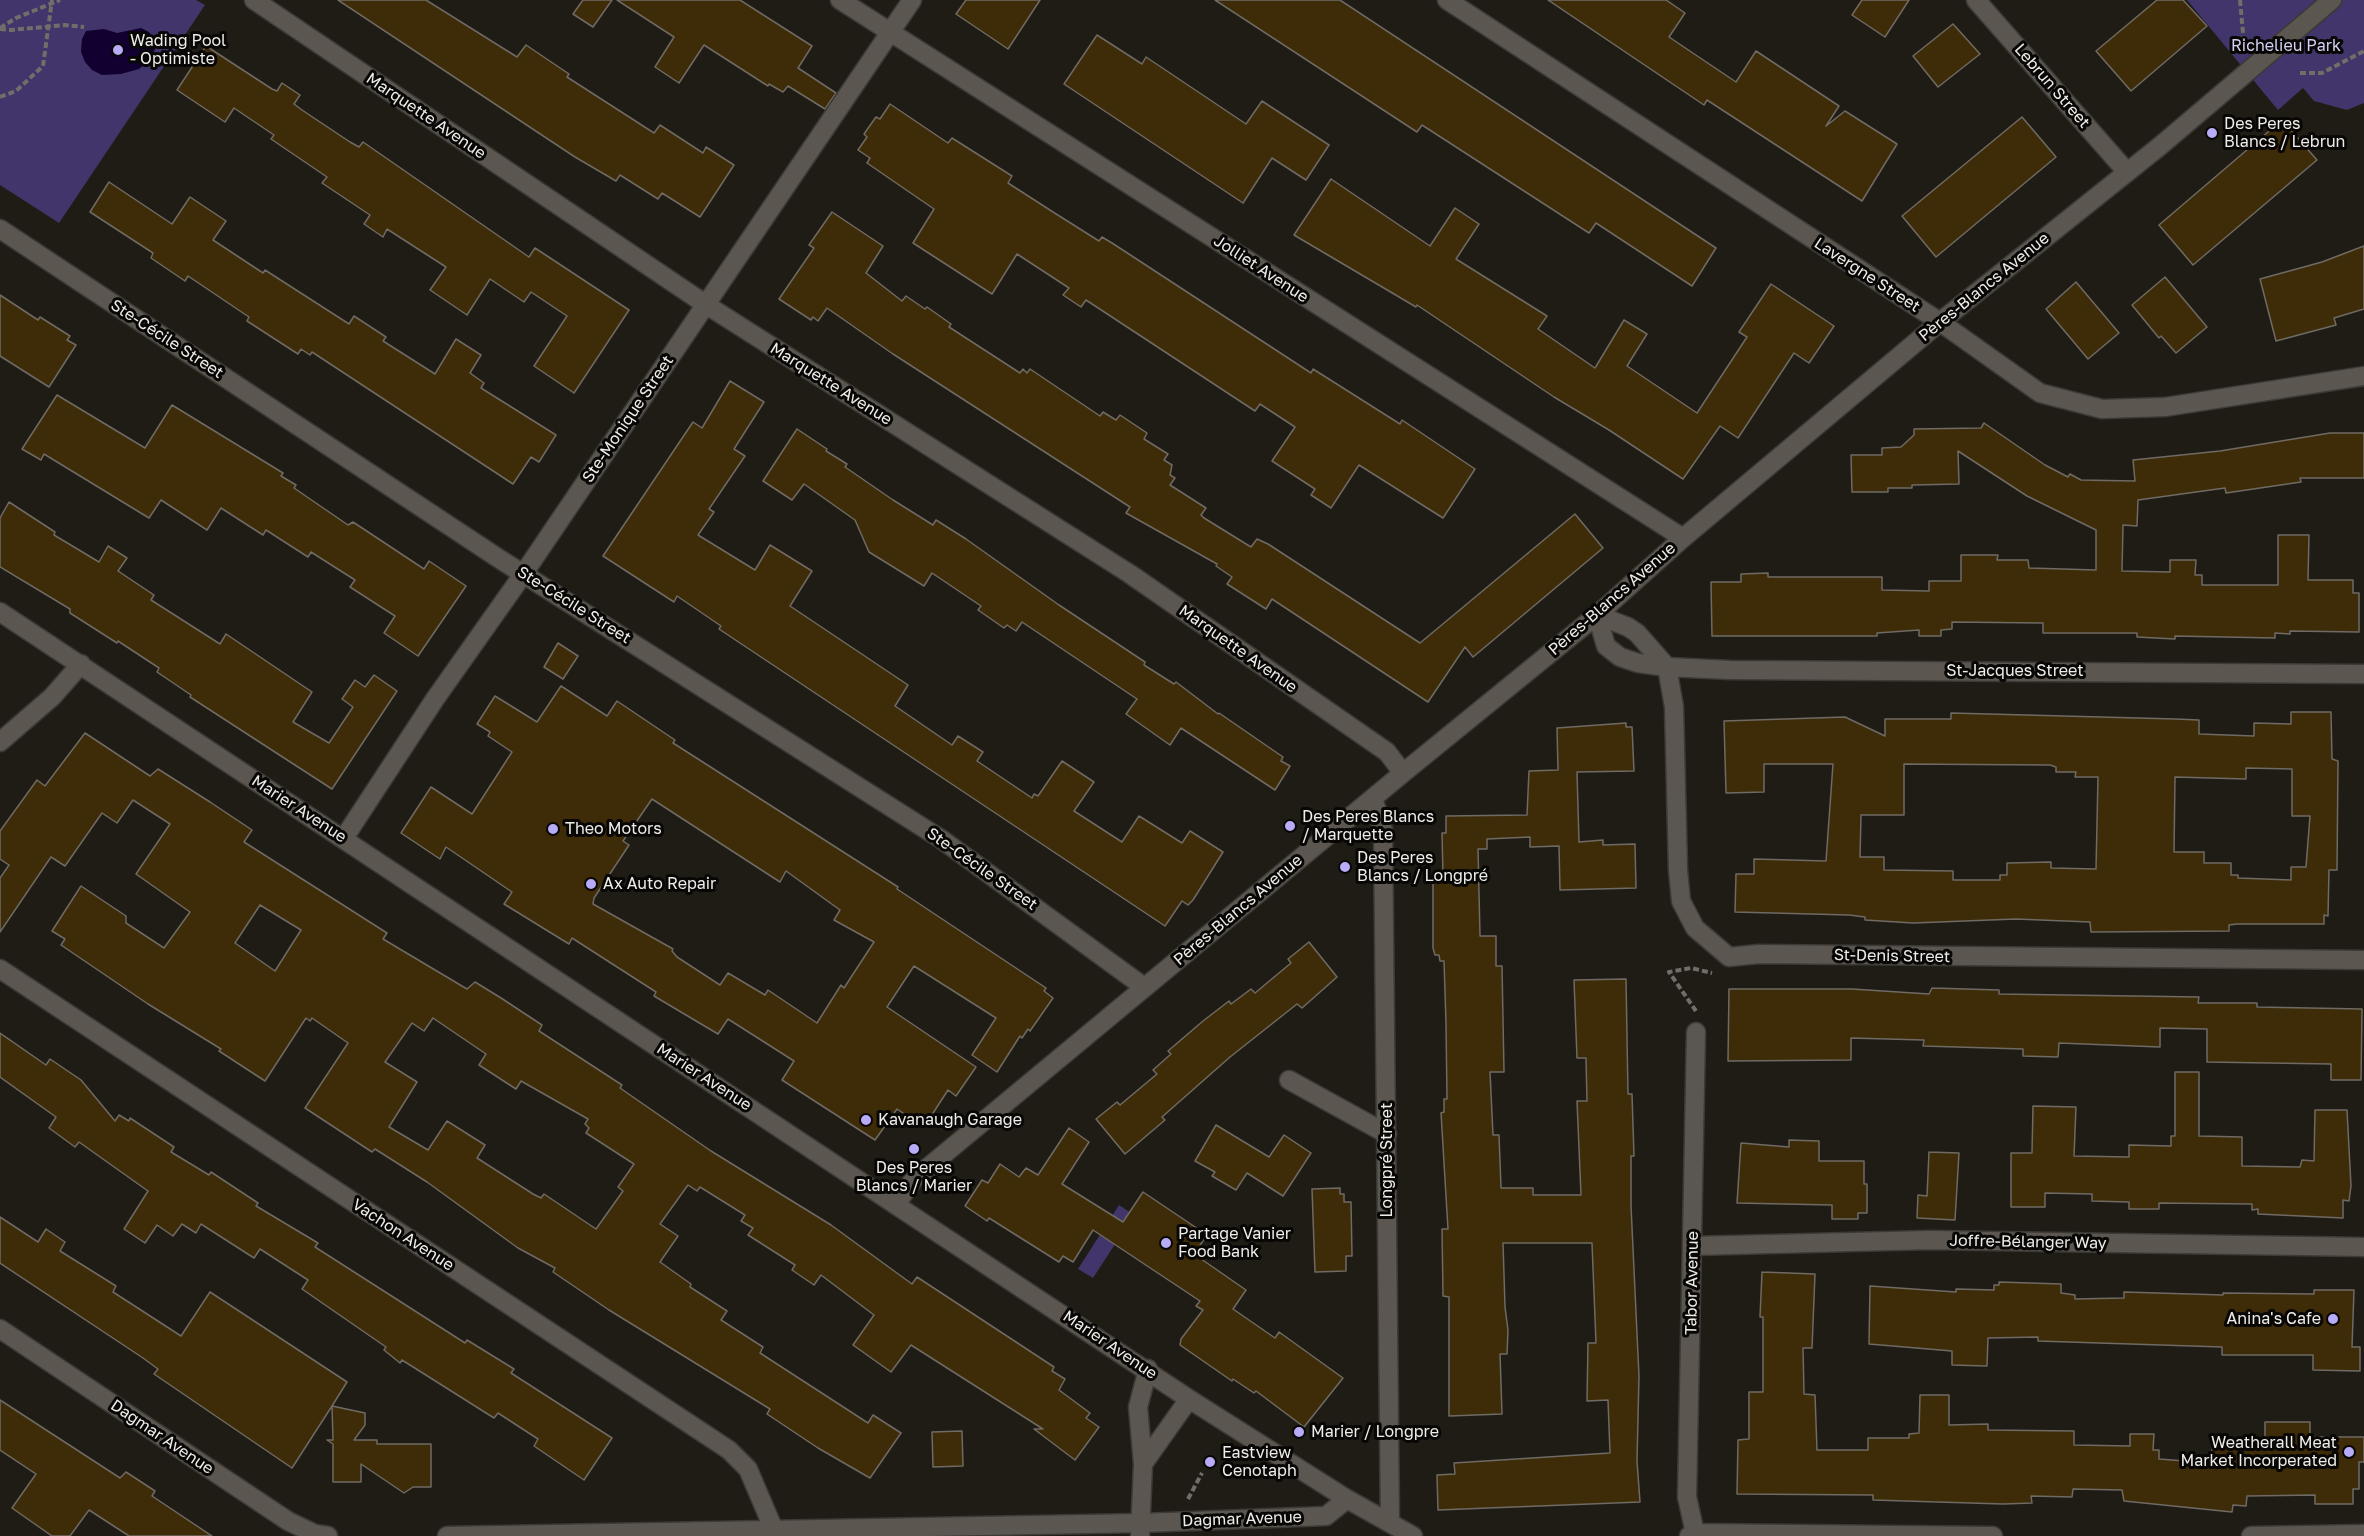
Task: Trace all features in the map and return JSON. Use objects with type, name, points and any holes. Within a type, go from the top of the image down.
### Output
[{"type":"street","name":"Marquette Avenue","points":[[254,0],[705,304],[1130,574],[1388,752],[1404,773]]},
{"type":"street","name":"Jolliet Avenue","points":[[840,0],[1683,538]]},
{"type":"street","name":"Ste-Monique Street","points":[[344,838],[429,709],[524,573],[912,0]]},
{"type":"street","name":"Lavergne Street","points":[[1447,0],[1940,322],[2040,393],[2102,410],[2165,407],[2364,376]]},
{"type":"street","name":"Lebrun Street","points":[[1976,0],[2127,172]]},
{"type":"street","name":"Pères-Blancs Avenue","points":[[897,1203],[914,1179],[1597,615],[1683,538],[1940,322],[2127,172],[2332,0]]},
{"type":"street","name":"Ste-Cécile Street","points":[[0,229],[524,573],[941,839],[1144,987]]},
{"type":"street","name":"Marier Avenue","points":[[0,612],[897,1203],[1190,1399],[1347,1499],[1413,1536]]},
{"type":"street","name":"St-Jacques Street","points":[[1597,615],[1605,646],[1620,657],[1638,663],[1667,667],[1741,670],[2364,674]]},
{"type":"street","points":[[1597,615],[1637,633],[1667,667]]},
{"type":"street","points":[[0,742],[52,698],[81,664]]},
{"type":"street","name":"St-Denis Street","points":[[1667,667],[1674,707],[1678,870],[1681,902],[1695,928],[1730,957],[1759,954],[2364,960]]},
{"type":"street","name":"Longpré Street","points":[[1373,798],[1383,830],[1390,1523]]},
{"type":"street","name":"Vachon Avenue","points":[[0,969],[729,1450],[748,1469],[774,1530]]},
{"type":"street","name":"Tabor Avenue","points":[[1692,1534],[1687,1497],[1696,1032]]},
{"type":"street","points":[[1289,1080],[1387,1134]]},
{"type":"street","name":"Joffre-Bélanger Way","points":[[1692,1246],[1930,1240],[2364,1247]]},
{"type":"street","name":"Dagmar Avenue","points":[[0,1329],[288,1521],[315,1534],[328,1536]]},
{"type":"street","points":[[1141,1530],[1143,1464],[1138,1407],[1148,1369]]},
{"type":"street","points":[[1143,1464],[1190,1399]]},
{"type":"street","name":"Dagmar Avenue","points":[[447,1536],[774,1530],[1141,1530],[1326,1516],[1347,1499]]},
{"type":"street","points":[[1692,1534],[1993,1536]]},
{"type":"street","points":[[2251,1536],[2364,1534]]},
{"type":"path","points":[[0,28],[16,18],[60,0]]},
{"type":"path","points":[[2240,0],[2244,52],[2252,68]]},
{"type":"path","points":[[0,97],[16,91],[43,66],[52,3]]},
{"type":"path","points":[[0,28],[11,30],[84,27]]},
{"type":"path","points":[[2300,73],[2322,73],[2364,51]]},
{"type":"path","points":[[1691,968],[1669,972],[1702,1020],[1696,1032]]},
{"type":"path","points":[[1186,1502],[1202,1473]]},
{"type":"green space","points":[[0,0],[196,0],[205,5],[59,223],[0,185]]},
{"type":"green space","name":"Richelieu Park","points":[[2187,0],[2364,0],[2364,103],[2347,110],[2314,101],[2303,88],[2278,110]]},
{"type":"green space","points":[[1119,1205],[1134,1215],[1093,1278],[1078,1269]]},
{"type":"shaded area","name":"Wading Pool - Optimiste","points":[[141,28],[149,32],[154,39],[155,49],[151,59],[139,69],[121,74],[102,75],[92,70],[85,62],[81,52],[82,39],[86,31],[104,29],[117,33]]},
{"type":"building","points":[[338,0],[426,0],[517,57],[526,45],[569,74],[567,77],[654,133],[660,125],[703,153],[706,147],[734,165],[700,217],[662,193],[658,199],[620,175],[616,181],[575,157]]},
{"type":"building","points":[[583,0],[612,0],[593,27],[573,14]]},
{"type":"building","points":[[617,0],[740,0],[812,46],[798,68],[836,93],[825,109],[788,86],[783,92],[769,84],[768,86],[704,45],[679,83],[655,67],[674,37]]},
{"type":"building","points":[[966,0],[1040,0],[1008,49],[956,14]]},
{"type":"building","points":[[1215,0],[1340,0],[1716,248],[1692,286],[1596,223],[1589,233],[1422,125],[1417,132]]},
{"type":"building","points":[[1548,0],[1666,0],[1685,13],[1669,37],[1736,82],[1756,51],[1839,106],[1826,126],[1845,111],[1897,144],[1862,201],[1707,100],[1704,105]]},
{"type":"building","points":[[1862,0],[1909,0],[1885,37],[1852,15]]},
{"type":"building","points":[[2157,0],[2183,0],[2207,26],[2131,91],[2096,51]]},
{"type":"building","points":[[1953,24],[1980,54],[1938,87],[1913,56]]},
{"type":"building","points":[[1097,35],[1142,64],[1146,57],[1246,124],[1262,101],[1329,145],[1306,180],[1272,158],[1243,203],[1064,84]]},
{"type":"building","points":[[206,46],[272,89],[277,91],[282,83],[300,95],[294,104],[350,142],[359,147],[363,142],[529,257],[535,248],[629,310],[574,393],[534,366],[567,316],[531,292],[524,302],[490,279],[467,315],[430,290],[446,267],[387,229],[383,237],[364,224],[370,215],[322,183],[327,177],[271,139],[274,135],[234,108],[225,122],[177,90]]},
{"type":"building","points":[[890,104],[948,143],[952,138],[1012,176],[1008,183],[1099,241],[1102,237],[1112,243],[1311,373],[1313,369],[1400,424],[1402,420],[1475,469],[1443,518],[1359,465],[1331,508],[1311,495],[1315,489],[1272,461],[1295,427],[1260,404],[1255,411],[1086,300],[1081,307],[1063,295],[1069,288],[1017,254],[992,294],[913,243],[934,209],[867,163],[870,158],[858,150],[867,137],[864,134],[876,117],[880,119]]},
{"type":"building","points":[[2022,117],[2056,157],[1936,257],[1902,216]]},
{"type":"building","points":[[2282,120],[2317,160],[2193,265],[2159,225]]},
{"type":"building","points":[[1331,179],[1430,246],[1455,208],[1479,224],[1456,259],[1547,316],[1538,329],[1595,368],[1624,320],[1647,334],[1627,366],[1697,413],[1747,337],[1739,332],[1771,284],[1834,326],[1809,363],[1794,353],[1738,438],[1720,426],[1683,479],[1554,397],[1417,305],[1416,307],[1294,235]]},
{"type":"building","points":[[109,182],[172,224],[190,197],[226,221],[213,240],[263,273],[265,270],[349,324],[354,316],[386,337],[383,341],[435,374],[456,339],[481,355],[470,373],[484,383],[481,388],[556,435],[539,462],[531,457],[513,484],[312,352],[310,355],[301,349],[298,354],[247,321],[249,317],[188,276],[185,281],[151,258],[153,253],[90,212]]},
{"type":"building","points":[[832,212],[883,246],[866,273],[902,301],[906,296],[925,309],[927,307],[951,324],[949,327],[1020,373],[1023,369],[1027,373],[1030,369],[1100,416],[1103,412],[1116,420],[1120,415],[1147,433],[1144,439],[1168,454],[1164,460],[1172,465],[1170,475],[1175,478],[1170,485],[1206,508],[1201,515],[1204,518],[1251,547],[1257,539],[1268,544],[1420,643],[1575,514],[1603,548],[1473,657],[1465,647],[1428,702],[1272,599],[1266,609],[1227,584],[1232,577],[1216,566],[1217,564],[1126,513],[1130,507],[893,354],[827,308],[818,321],[813,317],[811,320],[779,299],[814,248],[809,245]]},
{"type":"building","points":[[2364,246],[2364,309],[2334,318],[2336,325],[2276,341],[2260,279],[2322,262]]},
{"type":"building","points":[[2165,277],[2207,327],[2176,353],[2161,336],[2159,338],[2132,305]]},
{"type":"building","points":[[2076,282],[2119,333],[2088,359],[2046,309]]},
{"type":"building","points":[[0,295],[38,320],[40,317],[70,336],[67,340],[76,345],[49,387],[0,356]]},
{"type":"building","points":[[730,381],[764,402],[734,449],[745,456],[709,509],[714,512],[698,535],[755,570],[770,545],[812,571],[790,606],[908,685],[895,706],[952,745],[958,736],[983,752],[977,761],[1032,798],[1034,794],[1038,796],[1062,761],[1094,782],[1074,811],[1122,842],[1139,816],[1182,843],[1190,831],[1223,852],[1193,900],[1188,905],[1182,901],[1165,926],[719,629],[721,626],[677,596],[674,602],[603,556],[693,422],[702,428]]},
{"type":"building","points":[[57,395],[145,448],[172,405],[283,473],[281,476],[296,485],[294,488],[348,525],[353,522],[424,569],[429,561],[466,586],[418,656],[384,633],[395,616],[350,587],[355,580],[311,552],[308,557],[266,530],[263,535],[221,508],[207,530],[161,500],[149,518],[44,454],[41,460],[22,449]]},
{"type":"building","points":[[1984,423],[2045,465],[2068,477],[2070,474],[2081,480],[2135,481],[2133,460],[2220,451],[2330,433],[2364,433],[2364,478],[2300,478],[2301,482],[2226,493],[2225,488],[2138,500],[2137,526],[2123,525],[2122,571],[2170,572],[2170,560],[2196,560],[2195,575],[2202,575],[2202,585],[2278,585],[2278,535],[2309,535],[2308,580],[2353,580],[2353,593],[2359,593],[2359,632],[2290,631],[2290,634],[2275,633],[2275,638],[2175,636],[2175,639],[2137,637],[2137,633],[2043,633],[2043,623],[1952,622],[1952,629],[1941,630],[1941,636],[1919,636],[1919,630],[1877,633],[1877,636],[1712,636],[1711,582],[1741,582],[1741,574],[1768,573],[1768,577],[1882,577],[1882,590],[1929,591],[1929,581],[1961,581],[1961,555],[1998,555],[1997,560],[2028,560],[2029,568],[2096,570],[2096,530],[2027,496],[1958,451],[1959,484],[1912,485],[1912,488],[1888,488],[1888,492],[1852,492],[1851,455],[1882,455],[1882,448],[1901,447],[1914,435],[1914,429],[1981,428]]},
{"type":"building","points":[[797,429],[847,464],[845,467],[893,500],[933,525],[936,520],[966,539],[1145,662],[1144,665],[1174,684],[1176,682],[1218,714],[1283,757],[1281,761],[1290,766],[1275,790],[1181,728],[1170,745],[1126,714],[1137,699],[1022,622],[1016,631],[1007,625],[1004,628],[978,610],[981,606],[932,573],[924,586],[869,552],[855,520],[804,484],[792,500],[763,481]]},
{"type":"building","points":[[9,502],[55,532],[54,535],[99,562],[108,546],[127,558],[118,571],[154,595],[151,600],[220,644],[226,634],[312,692],[293,722],[329,743],[353,707],[342,699],[355,680],[365,687],[374,675],[397,691],[332,789],[190,697],[191,695],[157,672],[159,668],[70,613],[70,609],[0,567],[0,518]]},
{"type":"building","points":[[558,643],[578,656],[563,679],[544,667]]},
{"type":"building","points":[[561,686],[607,716],[617,701],[675,740],[673,743],[898,887],[897,889],[1046,988],[1044,991],[1053,998],[1030,1031],[1028,1029],[1022,1038],[1020,1036],[997,1072],[972,1055],[996,1018],[914,966],[887,1007],[976,1067],[956,1096],[948,1090],[924,1127],[897,1109],[875,1140],[782,1080],[794,1061],[728,1019],[718,1034],[654,996],[656,992],[572,938],[569,944],[504,904],[512,892],[446,847],[440,859],[401,833],[431,787],[472,814],[512,752],[488,736],[490,732],[477,724],[495,696],[537,722]],"holes":[[[652,799],[780,882],[786,871],[840,910],[834,920],[874,942],[844,988],[841,985],[817,1023],[768,990],[765,995],[728,973],[720,985],[677,957],[673,949],[593,904],[594,898],[629,845],[623,841]]]},
{"type":"building","points":[[2291,712],[2331,712],[2332,759],[2338,761],[2337,870],[2329,870],[2328,916],[2324,915],[2324,924],[2237,924],[2229,925],[2229,931],[2091,932],[2090,922],[2016,919],[1913,923],[1865,920],[1865,917],[1849,915],[1735,912],[1736,874],[1754,874],[1754,859],[1826,861],[1833,764],[1764,764],[1764,792],[1726,793],[1724,721],[1845,717],[1885,736],[1885,719],[1951,719],[1951,713],[2199,720],[2199,734],[2254,736],[2254,723],[2291,724]],"holes":[[[1904,764],[2050,765],[2056,767],[2056,772],[2076,772],[2075,777],[2098,777],[2096,869],[2051,868],[2051,862],[2007,863],[2007,875],[2000,875],[2000,880],[1953,880],[1953,871],[1884,870],[1884,857],[1860,857],[1861,815],[1904,815]],[[2246,768],[2292,769],[2292,816],[2310,816],[2306,867],[2291,867],[2291,880],[2238,878],[2238,875],[2231,875],[2231,863],[2204,863],[2204,852],[2174,852],[2175,777],[2246,779]]]},
{"type":"building","points":[[1626,723],[1626,727],[1632,727],[1634,771],[1577,772],[1579,842],[1603,840],[1603,845],[1635,844],[1636,888],[1560,890],[1559,846],[1530,847],[1530,837],[1487,839],[1487,849],[1478,849],[1480,936],[1496,936],[1496,966],[1502,966],[1504,1072],[1490,1072],[1493,1135],[1499,1135],[1501,1188],[1533,1188],[1533,1195],[1581,1195],[1577,1101],[1587,1101],[1586,1058],[1577,1058],[1574,980],[1626,979],[1628,1094],[1632,1094],[1634,1156],[1631,1156],[1631,1206],[1639,1376],[1637,1461],[1640,1502],[1438,1510],[1437,1475],[1455,1474],[1454,1463],[1610,1453],[1608,1400],[1587,1401],[1588,1343],[1596,1343],[1592,1243],[1503,1243],[1508,1330],[1507,1354],[1500,1354],[1502,1414],[1449,1416],[1449,1297],[1443,1296],[1442,1229],[1448,1229],[1441,1113],[1444,1112],[1444,1099],[1447,1099],[1446,1023],[1444,961],[1440,961],[1439,955],[1435,955],[1433,948],[1433,878],[1443,876],[1442,833],[1446,833],[1446,816],[1527,815],[1529,771],[1558,770],[1557,728]]},
{"type":"building","points":[[85,733],[150,776],[158,769],[252,830],[244,842],[387,933],[383,939],[467,989],[475,982],[501,998],[542,1025],[539,1031],[622,1085],[620,1088],[711,1151],[831,1225],[912,1284],[917,1277],[1054,1367],[1052,1371],[1065,1379],[1059,1390],[1090,1413],[1086,1418],[1099,1427],[1075,1460],[1034,1429],[1043,1429],[911,1345],[891,1372],[853,1345],[874,1315],[821,1275],[814,1285],[792,1270],[795,1265],[748,1235],[753,1228],[741,1221],[745,1215],[700,1187],[697,1191],[688,1185],[660,1224],[678,1236],[660,1262],[691,1284],[690,1287],[727,1311],[721,1320],[763,1347],[760,1353],[868,1423],[873,1415],[901,1433],[870,1478],[818,1448],[767,1414],[770,1409],[609,1310],[553,1272],[555,1268],[518,1248],[427,1182],[375,1149],[372,1152],[305,1108],[348,1043],[312,1018],[310,1021],[306,1018],[265,1081],[219,1051],[221,1049],[148,1004],[61,945],[65,939],[52,931],[81,886],[126,916],[126,923],[164,948],[190,912],[136,874],[170,824],[133,800],[117,823],[102,813],[65,866],[51,857],[0,932],[0,878],[9,865],[0,859],[0,831],[37,780],[45,786]],"holes":[[[260,905],[301,930],[275,971],[235,943]],[[433,1018],[486,1054],[479,1065],[516,1089],[521,1081],[588,1119],[585,1124],[589,1128],[586,1133],[634,1164],[618,1187],[623,1191],[596,1229],[544,1194],[541,1198],[533,1194],[477,1158],[485,1145],[447,1121],[428,1150],[389,1127],[417,1082],[385,1062],[412,1023],[424,1031]]]},
{"type":"building","points":[[1309,942],[1337,977],[1302,1008],[1297,1004],[1230,1057],[1162,1117],[1165,1120],[1125,1154],[1096,1119],[1117,1102],[1120,1105],[1157,1074],[1153,1070],[1171,1054],[1168,1051],[1203,1021],[1229,1001],[1231,1004],[1251,989],[1255,993],[1291,963],[1288,959]]},
{"type":"building","points":[[1932,988],[1999,990],[1999,994],[2199,997],[2198,1003],[2257,1003],[2257,1007],[2362,1009],[2361,1080],[2331,1080],[2331,1064],[2207,1062],[2207,1029],[2160,1028],[2160,1047],[2059,1043],[2058,1057],[2023,1056],[2023,1049],[1923,1046],[1924,1040],[1851,1038],[1851,1060],[1728,1061],[1729,989],[1852,989],[1929,994]]},
{"type":"building","points":[[0,1033],[46,1065],[50,1059],[81,1080],[115,1121],[119,1115],[129,1121],[130,1118],[174,1147],[171,1152],[209,1175],[211,1172],[258,1203],[256,1206],[318,1243],[315,1247],[465,1343],[467,1340],[514,1369],[511,1373],[612,1438],[584,1480],[534,1446],[538,1439],[498,1413],[494,1418],[402,1360],[400,1363],[384,1350],[386,1347],[302,1289],[308,1280],[260,1249],[254,1258],[201,1224],[196,1233],[182,1224],[173,1236],[157,1225],[145,1243],[124,1229],[148,1191],[79,1142],[75,1147],[49,1128],[56,1117],[0,1077]]},
{"type":"building","points":[[2175,1072],[2199,1072],[2199,1136],[2242,1137],[2242,1166],[2300,1167],[2302,1160],[2314,1161],[2315,1110],[2347,1110],[2351,1186],[2349,1201],[2343,1200],[2343,1218],[2258,1214],[2258,1209],[2252,1210],[2252,1204],[2159,1203],[2159,1209],[2129,1209],[2129,1202],[2092,1201],[2092,1194],[2045,1193],[2045,1207],[2011,1207],[2011,1153],[2032,1153],[2033,1106],[2076,1107],[2074,1156],[2129,1157],[2129,1145],[2171,1146],[2171,1136],[2175,1136]]},
{"type":"building","points":[[1216,1125],[1269,1157],[1284,1135],[1311,1153],[1283,1196],[1247,1173],[1236,1190],[1212,1176],[1215,1172],[1195,1161]]},
{"type":"building","points":[[1069,1128],[1089,1142],[1062,1184],[1123,1222],[1143,1192],[1207,1235],[1194,1254],[1246,1290],[1233,1309],[1275,1338],[1279,1332],[1343,1378],[1304,1427],[1256,1391],[1254,1393],[1233,1379],[1232,1381],[1180,1345],[1181,1339],[1203,1310],[1196,1306],[1200,1301],[1093,1230],[1073,1262],[1063,1256],[1059,1262],[989,1218],[987,1221],[965,1206],[982,1180],[988,1183],[1000,1164],[1019,1177],[1026,1168],[1038,1175]]},
{"type":"building","points":[[1789,1140],[1819,1141],[1819,1161],[1864,1161],[1867,1213],[1858,1213],[1858,1219],[1832,1219],[1832,1205],[1737,1203],[1741,1143],[1789,1147]]},
{"type":"building","points":[[1929,1152],[1959,1153],[1955,1220],[1917,1218],[1918,1195],[1927,1196]]},
{"type":"building","points":[[1340,1188],[1340,1194],[1344,1194],[1344,1202],[1351,1202],[1352,1256],[1346,1256],[1346,1271],[1315,1272],[1312,1189]]},
{"type":"building","points":[[0,1217],[38,1242],[46,1229],[65,1242],[60,1251],[116,1286],[113,1292],[181,1336],[210,1292],[347,1382],[292,1468],[154,1374],[158,1369],[143,1358],[0,1263]]},
{"type":"building","points":[[1762,1272],[1815,1274],[1812,1348],[1803,1348],[1804,1394],[1815,1395],[1817,1450],[1868,1450],[1868,1438],[1909,1438],[1909,1434],[1919,1433],[1920,1395],[1949,1395],[1949,1425],[1988,1424],[1988,1430],[2074,1431],[2074,1445],[2130,1446],[2130,1434],[2154,1434],[2153,1450],[2159,1450],[2159,1459],[2210,1463],[2213,1443],[2265,1446],[2265,1422],[2310,1422],[2310,1437],[2364,1437],[2364,1462],[2359,1462],[2359,1489],[2353,1489],[2353,1504],[2315,1504],[2315,1495],[2247,1496],[2246,1506],[2233,1505],[2232,1512],[2124,1501],[2122,1490],[2073,1489],[2072,1497],[2031,1496],[2032,1503],[2003,1504],[1873,1500],[1873,1495],[1737,1494],[1738,1440],[1749,1439],[1749,1392],[1763,1392],[1763,1317],[1760,1317]]},
{"type":"building","points":[[1999,1282],[2061,1284],[2061,1293],[2075,1295],[2075,1299],[2124,1298],[2124,1292],[2223,1295],[2223,1293],[2314,1294],[2314,1290],[2354,1290],[2352,1347],[2360,1347],[2360,1371],[2313,1370],[2313,1355],[2222,1355],[2222,1347],[2038,1341],[2038,1337],[1988,1338],[1987,1366],[1952,1365],[1952,1351],[1869,1344],[1870,1286],[1956,1292],[1956,1289],[1994,1290],[1994,1285],[1999,1285]]},
{"type":"building","points":[[0,1400],[120,1478],[126,1472],[155,1491],[152,1496],[212,1536],[129,1536],[89,1510],[70,1536],[52,1536],[12,1508],[36,1474],[0,1450]]},
{"type":"building","points":[[332,1406],[365,1413],[365,1425],[354,1440],[377,1440],[377,1444],[431,1444],[431,1487],[413,1487],[404,1493],[361,1464],[361,1482],[333,1482],[333,1444],[327,1440],[333,1440]]},
{"type":"building","points":[[962,1431],[963,1466],[933,1467],[932,1432]]},
{"type":"place","name":"Wading Pool - Optimiste","points":[[118,50]]},
{"type":"place","name":"Des Peres Blancs / Lebrun","points":[[2212,133]]},
{"type":"place","name":"Des Peres Blancs / Marquette","points":[[1290,826]]},
{"type":"place","name":"Theo Motors","points":[[553,829]]},
{"type":"place","name":"Des Peres Blancs / Longpré","points":[[1345,867]]},
{"type":"place","name":"Ax Auto Repair","points":[[591,884]]},
{"type":"place","name":"Kavanaugh Garage","points":[[866,1120]]},
{"type":"place","name":"Des Peres Blancs / Marier","points":[[914,1149]]},
{"type":"place","name":"Partage Vanier Food Bank","points":[[1166,1243]]},
{"type":"place","name":"Anina's Cafe","points":[[2333,1319]]},
{"type":"place","name":"Marier / Longpre","points":[[1299,1432]]},
{"type":"place","name":"Weatherall Meat Market Incorperated","points":[[2349,1452]]},
{"type":"place","name":"Eastview Cenotaph","points":[[1210,1462]]}]
